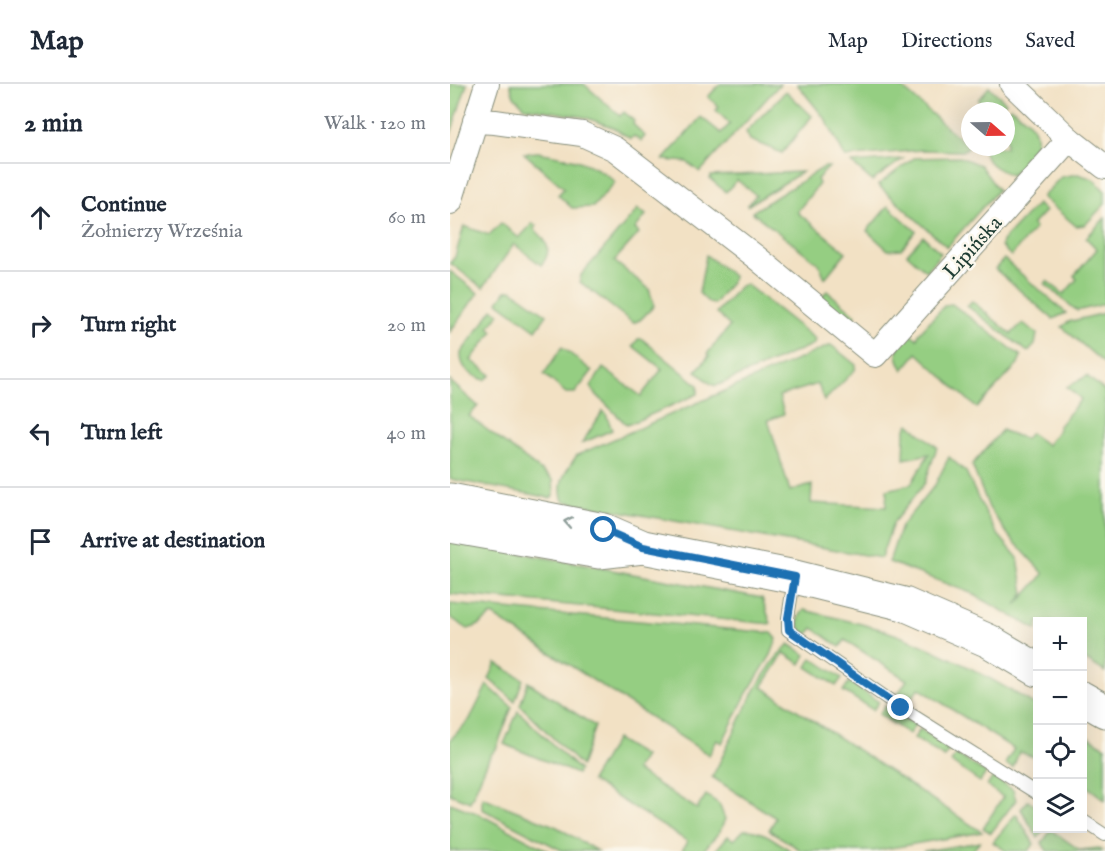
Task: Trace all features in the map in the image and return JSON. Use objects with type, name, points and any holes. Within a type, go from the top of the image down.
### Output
[{"type":"main road","points":[[450,500],[604,530],[643,547],[795,577],[904,604],[989,641],[1033,667]]},
{"type":"main road","points":[[450,526],[599,552],[643,547]]},
{"type":"main road","points":[[1087,700],[1105,711]]},
{"type":"street","points":[[450,202],[487,84]]},
{"type":"street","points":[[1012,84],[1069,139],[1105,167]]},
{"type":"street","name":"Lipińska","points":[[475,121],[582,134],[615,150],[757,258],[875,355],[1069,139]]},
{"type":"lane","points":[[795,577],[788,618],[789,630],[901,708],[1033,791]]},
{"type":"lane","points":[[1087,823],[1105,835]]},
{"type":"green space","points":[[450,84],[467,84],[450,136]]},
{"type":"green space","points":[[510,84],[584,84],[620,116],[624,112],[645,136],[641,141],[634,136],[631,139],[612,127],[584,117],[525,107],[514,96]]},
{"type":"green space","points":[[720,84],[780,84],[700,172],[687,162],[663,160],[701,117],[721,133],[730,124],[716,110],[719,107],[708,97]]},
{"type":"green space","points":[[797,84],[898,84],[961,140],[961,151],[921,150],[845,157],[826,120]]},
{"type":"green space","points":[[989,87],[1006,102],[980,102],[978,100]]},
{"type":"green space","points":[[786,91],[812,116],[782,153],[750,140],[746,132]]},
{"type":"green space","points":[[1015,110],[1031,124],[1036,134],[1034,147],[1031,154],[1011,175],[996,168],[986,157],[1015,156]]},
{"type":"green space","points":[[538,152],[569,158],[588,165],[598,169],[615,182],[593,207],[572,208],[558,195],[564,188],[524,153]]},
{"type":"green space","points":[[960,157],[980,165],[998,190],[947,247],[878,185],[914,158]]},
{"type":"green space","points":[[903,159],[872,181],[852,163]]},
{"type":"green space","points":[[824,167],[829,167],[817,179],[819,184],[797,212],[846,252],[825,278],[819,264],[752,212]]},
{"type":"green space","points":[[802,172],[747,206],[756,195],[737,180],[726,192],[710,179],[711,176]]},
{"type":"green space","points":[[1078,174],[1093,179],[1105,191],[1105,204],[1085,225],[1076,226],[1042,197],[1061,177]]},
{"type":"green space","points":[[1037,204],[1045,211],[1032,225],[1035,228],[1011,256],[1001,246],[1002,241]]},
{"type":"green space","points":[[888,206],[916,231],[901,249],[888,250],[867,231]]},
{"type":"green space","points":[[638,209],[646,215],[635,229],[639,233],[614,261],[649,289],[654,306],[640,320],[633,323],[580,282],[581,275]]},
{"type":"green space","points":[[1105,218],[1105,304],[1077,311],[1045,284],[1047,281],[1064,294],[1077,279],[1074,276],[1097,249],[1086,238]]},
{"type":"green space","points":[[501,223],[519,238],[533,223],[536,226],[534,229],[545,241],[547,255],[541,265],[514,244],[483,288],[450,263],[455,257],[464,226],[489,235]]},
{"type":"green space","points":[[923,236],[941,253],[926,271],[907,254]]},
{"type":"green space","points":[[706,255],[733,276],[732,281],[714,304],[709,303],[699,293]]},
{"type":"green space","points":[[1004,259],[1066,313],[1053,319],[995,269]]},
{"type":"green space","points":[[450,271],[478,293],[450,332]]},
{"type":"green space","points":[[747,285],[815,339],[814,344],[716,386],[696,371],[730,326],[716,313],[740,286]]},
{"type":"green space","points":[[512,290],[547,315],[536,330],[498,302],[506,291]]},
{"type":"green space","points":[[827,291],[856,315],[849,322],[821,297]]},
{"type":"green space","points":[[972,301],[1011,334],[1023,323],[1037,334],[1035,345],[1028,352],[967,306]]},
{"type":"green space","points":[[952,304],[1021,356],[1018,364],[977,408],[917,353],[903,370],[897,354],[899,346],[909,332],[917,339],[919,333],[945,305]]},
{"type":"green space","points":[[493,309],[499,314],[489,327],[493,331],[471,360],[491,375],[485,380],[467,371],[462,363],[461,353]]},
{"type":"green space","points":[[1105,313],[1105,364],[1062,327],[1068,322]]},
{"type":"green space","points":[[638,339],[642,339],[698,385],[698,394],[627,425],[593,391],[591,386],[603,368],[641,396],[662,369],[633,346]]},
{"type":"green space","points":[[831,345],[856,365],[855,370],[824,401],[818,384],[779,396],[784,414],[768,420],[790,491],[812,485],[811,503],[886,507],[887,490],[911,484],[929,454],[904,459],[905,430],[909,424],[937,447],[925,483],[893,523],[881,558],[563,501],[562,482],[566,471],[577,455]]},
{"type":"green space","points":[[562,347],[592,371],[575,393],[566,393],[544,374]]},
{"type":"green space","points":[[1087,376],[1105,391],[1105,672],[1087,661],[1087,617],[1033,617],[1033,628],[971,593],[889,562],[901,526],[935,485],[949,457],[966,472],[996,532],[1018,558],[1024,593],[1016,605],[1044,574],[1009,536],[989,508],[972,465],[1002,430],[1025,439],[1030,433],[1047,445],[1059,429],[1058,427],[1081,399],[1067,387]]},
{"type":"green space","points":[[450,381],[478,406],[469,416],[553,480],[554,494],[551,498],[450,479]]},
{"type":"green space","points":[[603,411],[612,430],[582,443]]},
{"type":"green space","points":[[450,540],[762,598],[771,624],[450,594]]},
{"type":"green space","points":[[450,604],[772,633],[777,639],[771,655],[747,693],[722,743],[717,740],[709,755],[492,615],[477,626],[468,629],[450,617]]},
{"type":"green space","points":[[804,610],[901,636],[941,653],[1033,704],[1033,757],[1019,752],[1013,768],[1005,764],[1014,749],[919,688],[909,702],[898,694],[907,680],[845,640],[840,647],[813,628],[808,634],[801,631],[800,615]]},
{"type":"green space","points":[[789,644],[806,655],[801,664],[784,653],[762,687],[982,832],[874,851],[802,851],[769,830],[776,818],[712,777],[756,689],[777,657]]},
{"type":"green space","points":[[812,658],[842,678],[836,686],[807,667]]},
{"type":"green space","points":[[496,663],[523,679],[515,701],[489,679]]},
{"type":"green space","points":[[528,682],[595,726],[581,766],[520,705]]},
{"type":"green space","points":[[849,682],[879,702],[873,710],[843,691]]},
{"type":"green space","points":[[487,685],[512,707],[496,749],[490,756],[470,802],[450,794],[450,740],[470,719]]},
{"type":"green space","points":[[885,706],[915,725],[909,734],[879,714]]},
{"type":"green space","points":[[518,711],[579,770],[577,774],[504,744]]},
{"type":"green space","points":[[920,729],[950,749],[944,757],[914,738]]},
{"type":"green space","points":[[1087,736],[1105,747],[1105,800],[1087,786]]},
{"type":"green space","points":[[616,739],[644,756],[635,770],[697,809],[706,795],[719,804],[725,819],[720,831],[703,851],[682,851],[687,841],[591,781]]},
{"type":"green space","points":[[956,754],[986,773],[980,782],[951,762]]},
{"type":"green space","points":[[993,777],[1013,790],[1016,800],[991,833],[983,828],[1003,797],[987,786]]},
{"type":"green space","points":[[482,797],[557,827],[597,851],[563,851],[482,809]]},
{"type":"green space","points":[[1028,801],[1033,804],[1033,829],[1021,809]]},
{"type":"green space","points":[[450,803],[479,814],[549,851],[450,851]]},
{"type":"green space","points":[[1016,814],[1034,844],[1029,851],[1006,851],[993,842]]},
{"type":"green space","points":[[744,830],[757,831],[791,851],[715,851],[728,836],[734,840]]},
{"type":"green space","points":[[1049,833],[1055,833],[1080,850],[1099,848],[1103,851],[1047,851],[1042,843]]},
{"type":"green space","points":[[980,842],[972,851],[923,851]]},
{"type":"route","points":[[604,530],[643,547],[795,577],[788,618],[789,630],[901,708]]}]
